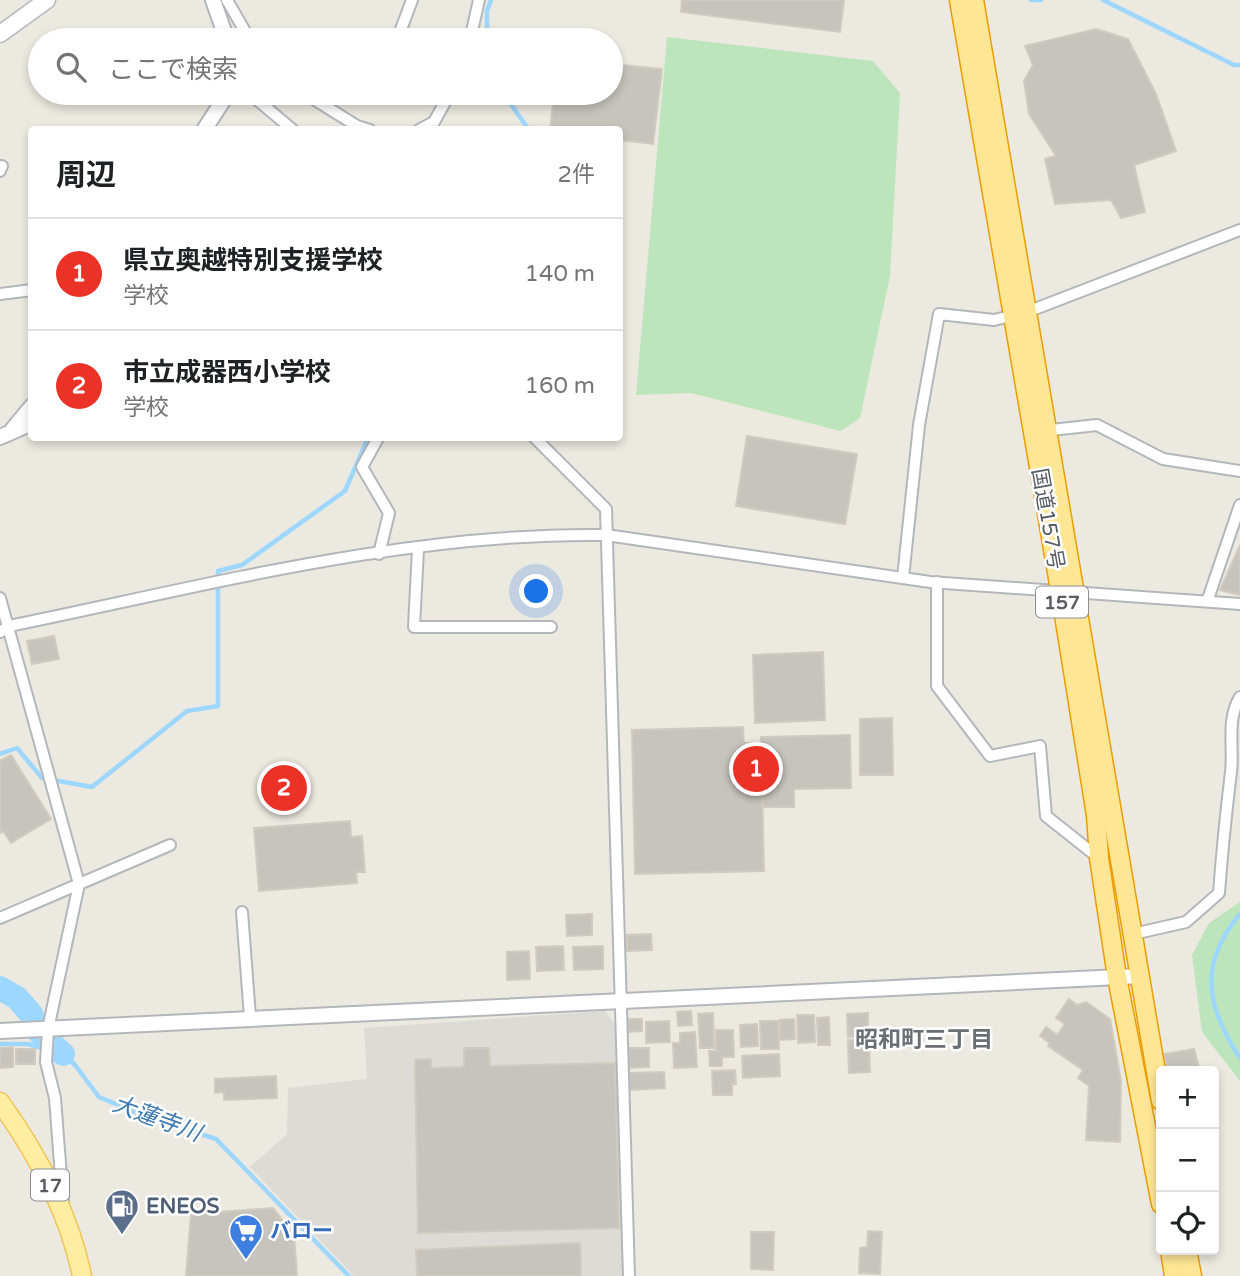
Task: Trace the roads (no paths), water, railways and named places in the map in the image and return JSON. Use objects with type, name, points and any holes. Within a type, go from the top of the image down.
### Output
[{"type":"highway","name":"国道157号","points":[[959,0],[1020,314],[1156,1071]]},
{"type":"highway","name":"国道157号","points":[[974,0],[1020,314]]},
{"type":"highway","name":"国道157号","points":[[1068,591],[1099,858],[1117,977],[1159,1192]]},
{"type":"highway","points":[[1171,1255],[1174,1276]]},
{"type":"highway","points":[[1188,1255],[1192,1276]]},
{"type":"main road","points":[[0,34],[47,0]]},
{"type":"main road","name":"17","points":[[0,1102],[39,1164],[64,1212],[74,1238],[82,1276]]},
{"type":"street","points":[[213,0],[223,28]]},
{"type":"street","points":[[228,0],[243,28]]},
{"type":"street","points":[[402,28],[412,0]]},
{"type":"street","points":[[473,28],[479,0]]},
{"type":"street","points":[[207,126],[220,105]]},
{"type":"street","points":[[263,105],[288,126]]},
{"type":"street","points":[[323,105],[357,126]]},
{"type":"street","points":[[426,126],[434,122],[443,105]]},
{"type":"street","points":[[903,578],[919,425],[939,314],[994,320],[1020,314],[1240,230]]},
{"type":"street","points":[[0,294],[28,290]]},
{"type":"street","points":[[6,434],[28,410]]},
{"type":"street","points":[[6,434],[28,425]]},
{"type":"street","points":[[1041,432],[1097,425],[1163,459],[1240,471]]},
{"type":"street","points":[[376,441],[362,467],[389,513],[379,554]]},
{"type":"street","points":[[539,441],[606,509],[628,1276]]},
{"type":"street","points":[[1208,600],[1240,505]]},
{"type":"street","points":[[4,629],[326,561],[478,540],[606,535],[937,582],[1240,604]]},
{"type":"street","points":[[418,549],[414,627],[551,627]]},
{"type":"street","points":[[937,582],[937,686],[990,756],[1040,746],[1046,816],[1099,858]]},
{"type":"street","points":[[0,598],[4,629],[79,884],[48,1028],[46,1062],[55,1098],[64,1212]]},
{"type":"street","points":[[1133,934],[1186,922],[1219,893],[1231,770],[1231,719],[1240,697]]},
{"type":"street","points":[[1227,795],[1240,792]]},
{"type":"street","points":[[0,918],[170,845]]},
{"type":"street","points":[[242,912],[250,1017]]},
{"type":"street","points":[[0,1031],[618,999],[1140,976]]},
{"type":"waterway","points":[[487,28],[487,11],[491,0]]},
{"type":"waterway","points":[[1031,0],[1041,0]]},
{"type":"waterway","points":[[1103,0],[1234,65],[1240,65]]},
{"type":"waterway","points":[[511,105],[526,126]]},
{"type":"waterway","points":[[0,754],[17,748],[42,778],[92,787],[187,711],[218,706],[218,571],[242,565],[345,491],[367,441]]},
{"type":"waterway","points":[[1240,914],[1218,950],[1212,986],[1220,1021],[1240,1058]]},
{"type":"waterway","name":"大蓮寺川","points":[[0,988],[17,998],[31,1014],[39,1032],[63,1054]]},
{"type":"waterway","name":"大蓮寺川","points":[[0,1044],[28,1044],[63,1054],[75,1065],[99,1097],[144,1116],[216,1139],[349,1276]]},
{"type":"place","name":"県立奥越特別支援学校","points":[[756,769]]},
{"type":"place","name":"市立成器西小学校","points":[[284,788]]},
{"type":"place","name":"ENEOS","points":[[122,1236]]},
{"type":"place","name":"バロー","points":[[246,1261]]},
{"type":"district","name":"昭和町三丁目","points":[[924,1039]]}]
